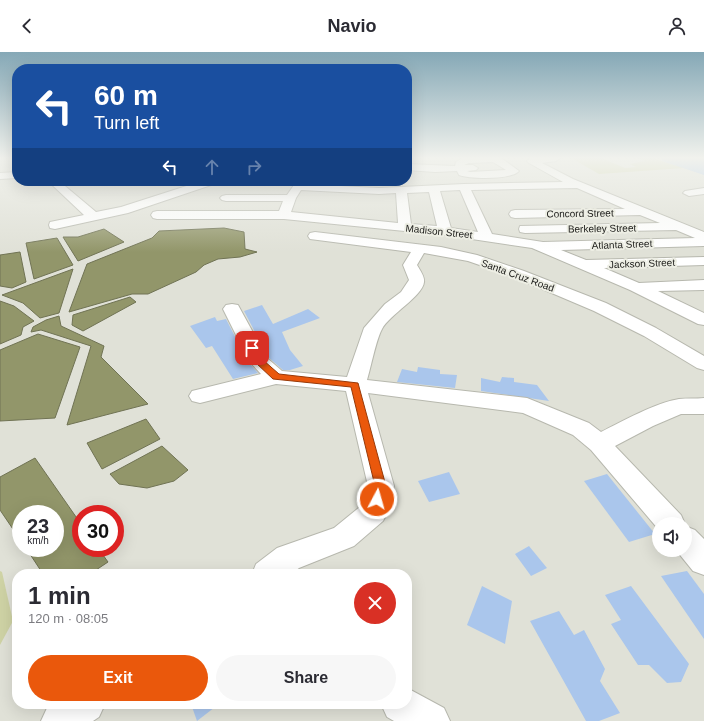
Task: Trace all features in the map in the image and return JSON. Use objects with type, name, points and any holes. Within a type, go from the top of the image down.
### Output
[{"type":"street","points":[[62,189],[94,217]]},
{"type":"street","points":[[55,225],[124,210],[190,189]]},
{"type":"street","points":[[256,198],[259,189]]},
{"type":"street","points":[[284,215],[290,198],[296,189]]},
{"type":"street","points":[[307,189],[333,197],[368,195],[414,189]]},
{"type":"street","points":[[434,189],[445,231]]},
{"type":"street","points":[[465,189],[486,236]]},
{"type":"street","points":[[477,189],[505,194],[544,189]]},
{"type":"street","points":[[590,189],[704,237]]},
{"type":"street","points":[[401,190],[405,227]]},
{"type":"street","points":[[689,193],[704,191]]},
{"type":"street","points":[[505,194],[524,229],[537,245]]},
{"type":"street","points":[[169,197],[290,198]]},
{"type":"street","points":[[328,220],[333,197]]},
{"type":"street","points":[[205,216],[211,198]]},
{"type":"street","points":[[580,199],[612,198]]},
{"type":"street","name":"Concord Street","points":[[515,214],[644,212]]},
{"type":"street","name":"Madison Street","points":[[157,215],[284,215],[328,220],[368,219],[405,227],[486,236],[537,245],[700,315]]},
{"type":"street","name":"Berkeley Street","points":[[524,229],[680,227]]},
{"type":"street","name":"Santa Cruz Road","points":[[315,236],[441,251],[472,258],[519,274],[600,307],[650,332],[704,364]]},
{"type":"street","name":"Atlanta Street","points":[[537,245],[704,242]]},
{"type":"street","points":[[274,569],[288,558],[344,537],[373,513],[381,486],[355,385],[373,328],[390,308],[407,295],[416,284],[417,280],[410,265],[419,249]]},
{"type":"street","name":"Jackson Street","points":[[581,264],[704,261]]},
{"type":"street","points":[[636,287],[704,284]]},
{"type":"street","points":[[232,309],[259,361],[276,377]]},
{"type":"street","points":[[200,396],[276,377],[527,406],[556,417],[581,429],[599,444],[665,517]]},
{"type":"street","points":[[599,444],[645,420],[679,407],[704,406]]},
{"type":"street","points":[[692,548],[704,561]]},
{"type":"street","points":[[60,721],[78,709]]},
{"type":"street","points":[[409,709],[431,721]]},
{"type":"shaded area","points":[[224,228],[244,232],[245,249],[257,252],[240,257],[218,259],[204,265],[196,272],[148,294],[132,294],[69,312],[87,264],[152,238],[159,231]]},
{"type":"shaded area","points":[[104,229],[124,242],[78,261],[63,237],[78,237]]},
{"type":"shaded area","points":[[57,238],[73,265],[34,279],[26,243]]},
{"type":"shaded area","points":[[20,252],[26,282],[12,288],[0,286],[0,255]]},
{"type":"shaded area","points":[[73,269],[59,313],[40,318],[23,303],[2,295]]},
{"type":"shaded area","points":[[130,297],[136,302],[83,331],[72,325],[73,315]]},
{"type":"shaded area","points":[[0,301],[14,306],[34,321],[23,327],[21,335],[0,344]]},
{"type":"shaded area","points":[[59,316],[61,326],[104,346],[101,357],[148,404],[67,425],[91,346],[41,330],[31,332],[33,327],[46,320]]},
{"type":"shaded area","points":[[38,334],[80,347],[55,418],[0,421],[0,350]]},
{"type":"shaded area","points":[[146,419],[160,439],[102,469],[87,443]]},
{"type":"shaded area","points":[[162,446],[188,470],[174,481],[147,488],[119,484],[110,474]]},
{"type":"shaded area","points":[[35,458],[72,511],[72,557],[104,557],[108,562],[98,569],[40,569],[32,557],[64,557],[64,505],[12,505],[12,528],[0,510],[0,477]]},
{"type":"shaded area","points":[[0,571],[2,572],[12,617],[12,623],[0,645]]},
{"type":"building","points":[[262,305],[273,324],[308,309],[320,318],[282,332],[290,350],[303,366],[290,370],[283,370],[268,357],[244,311]]},
{"type":"building","points":[[215,317],[217,321],[226,319],[248,362],[258,373],[233,379],[212,346],[206,348],[190,326]]},
{"type":"building","points":[[418,367],[440,370],[440,374],[457,375],[455,388],[397,382],[402,369],[417,372]]},
{"type":"building","points":[[502,377],[514,378],[514,382],[537,385],[549,401],[481,391],[481,378],[500,382]]},
{"type":"building","points":[[449,472],[460,494],[429,502],[418,481]]},
{"type":"building","points":[[607,474],[652,530],[652,535],[629,542],[584,481]]},
{"type":"building","points":[[529,546],[547,568],[531,576],[515,554]]},
{"type":"building","points":[[687,571],[704,594],[704,639],[661,576]]},
{"type":"building","points":[[482,586],[512,601],[505,644],[467,625]]},
{"type":"building","points":[[631,586],[689,664],[681,682],[667,683],[649,665],[638,665],[611,624],[621,620],[605,595]]},
{"type":"building","points":[[559,611],[574,635],[584,630],[605,669],[600,681],[620,713],[599,721],[586,721],[530,621]]},
{"type":"building","points":[[193,709],[213,709],[197,721]]},
{"type":"route","points":[[252,348],[259,361],[276,377],[355,385],[381,486],[377,499]]}]
